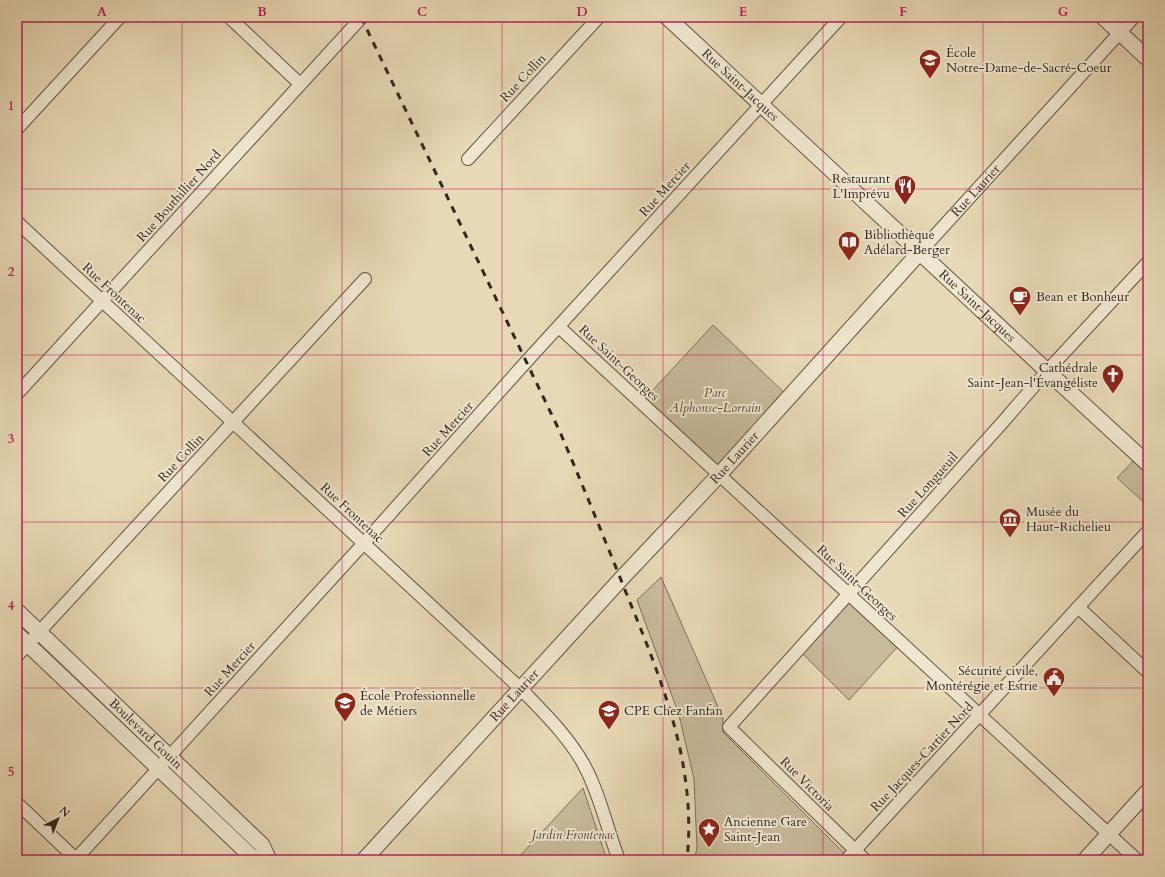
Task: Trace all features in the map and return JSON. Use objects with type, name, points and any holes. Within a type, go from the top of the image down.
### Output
[{"type":"street","points":[[17,129],[120,17]]},
{"type":"street","points":[[229,17],[300,84]]},
{"type":"street","name":"Rue Bouthillier Nord","points":[[17,394],[362,17]]},
{"type":"street","name":"Rue Collin","points":[[468,158],[599,17]]},
{"type":"street","name":"Rue Saint-Jacques","points":[[667,17],[1047,372],[1148,464]]},
{"type":"street","name":"Rue Mercier","points":[[76,859],[841,17]]},
{"type":"street","points":[[1103,17],[1148,59]]},
{"type":"street","name":"Rue Laurier","points":[[364,860],[719,474],[1134,17]]},
{"type":"street","name":"Rue Frontenac","points":[[17,222],[521,689],[572,745],[585,766],[619,860]]},
{"type":"street","name":"Rue Longueuil","points":[[729,727],[1047,372],[1148,262]]},
{"type":"street","name":"Rue Collin","points":[[17,656],[22,640],[39,632],[365,280]]},
{"type":"street","name":"Rue Saint-Georges","points":[[558,327],[1137,860]]},
{"type":"street","name":"Rue Jacques-Cartier Nord","points":[[846,860],[1148,531]]},
{"type":"street","points":[[1078,607],[1148,672]]},
{"type":"street","name":"Boulevard Gouin","points":[[17,611],[262,845],[269,860]]},
{"type":"street","name":"Boulevard Gouin","points":[[22,640],[251,856],[258,860]]},
{"type":"street","name":"Rue Victoria","points":[[729,727],[865,860]]},
{"type":"street","points":[[1085,860],[1148,791]]},
{"type":"street","points":[[17,803],[76,859]]},
{"type":"green space","name":"Parc Alphonse-Lorrain","points":[[713,325],[789,397],[719,475],[641,403]]},
{"type":"green space","points":[[1136,458],[1148,469],[1148,506],[1117,478]]},
{"type":"green space","points":[[661,577],[723,718],[723,732],[844,853],[837,860],[694,860],[697,848],[694,779],[679,715],[637,600]]},
{"type":"green space","points":[[848,594],[901,643],[849,700],[798,649]]},
{"type":"green space","name":"Jardin Frontenac","points":[[583,788],[607,860],[516,860]]},
{"type":"railway","points":[[361,17],[560,432],[653,659],[674,724],[682,757],[687,791],[689,825],[687,860]]},
{"type":"place","name":"École Notre-Dame-de-Sacré-Coeur","points":[[930,80]]},
{"type":"place","name":"Restaurant L'Imprévu","points":[[905,206]]},
{"type":"place","name":"Bibliothèque Adélard-Berger","points":[[849,262]]},
{"type":"place","name":"Bean et Bonheur","points":[[1020,316]]},
{"type":"place","name":"Cathédrale Saint-Jean-l'Évangéliste","points":[[1113,394]]},
{"type":"place","name":"Musée du Haut-Richelieu","points":[[1010,538]]},
{"type":"place","name":"Sécurité civile, Montérégie et Estrie","points":[[1054,698]]},
{"type":"place","name":"École Professionnelle de Métiers","points":[[345,722]]},
{"type":"place","name":"CPE Chez Fanfan","points":[[609,730]]},
{"type":"place","name":"Ancienne Gare Saint-Jean","points":[[709,848]]}]
